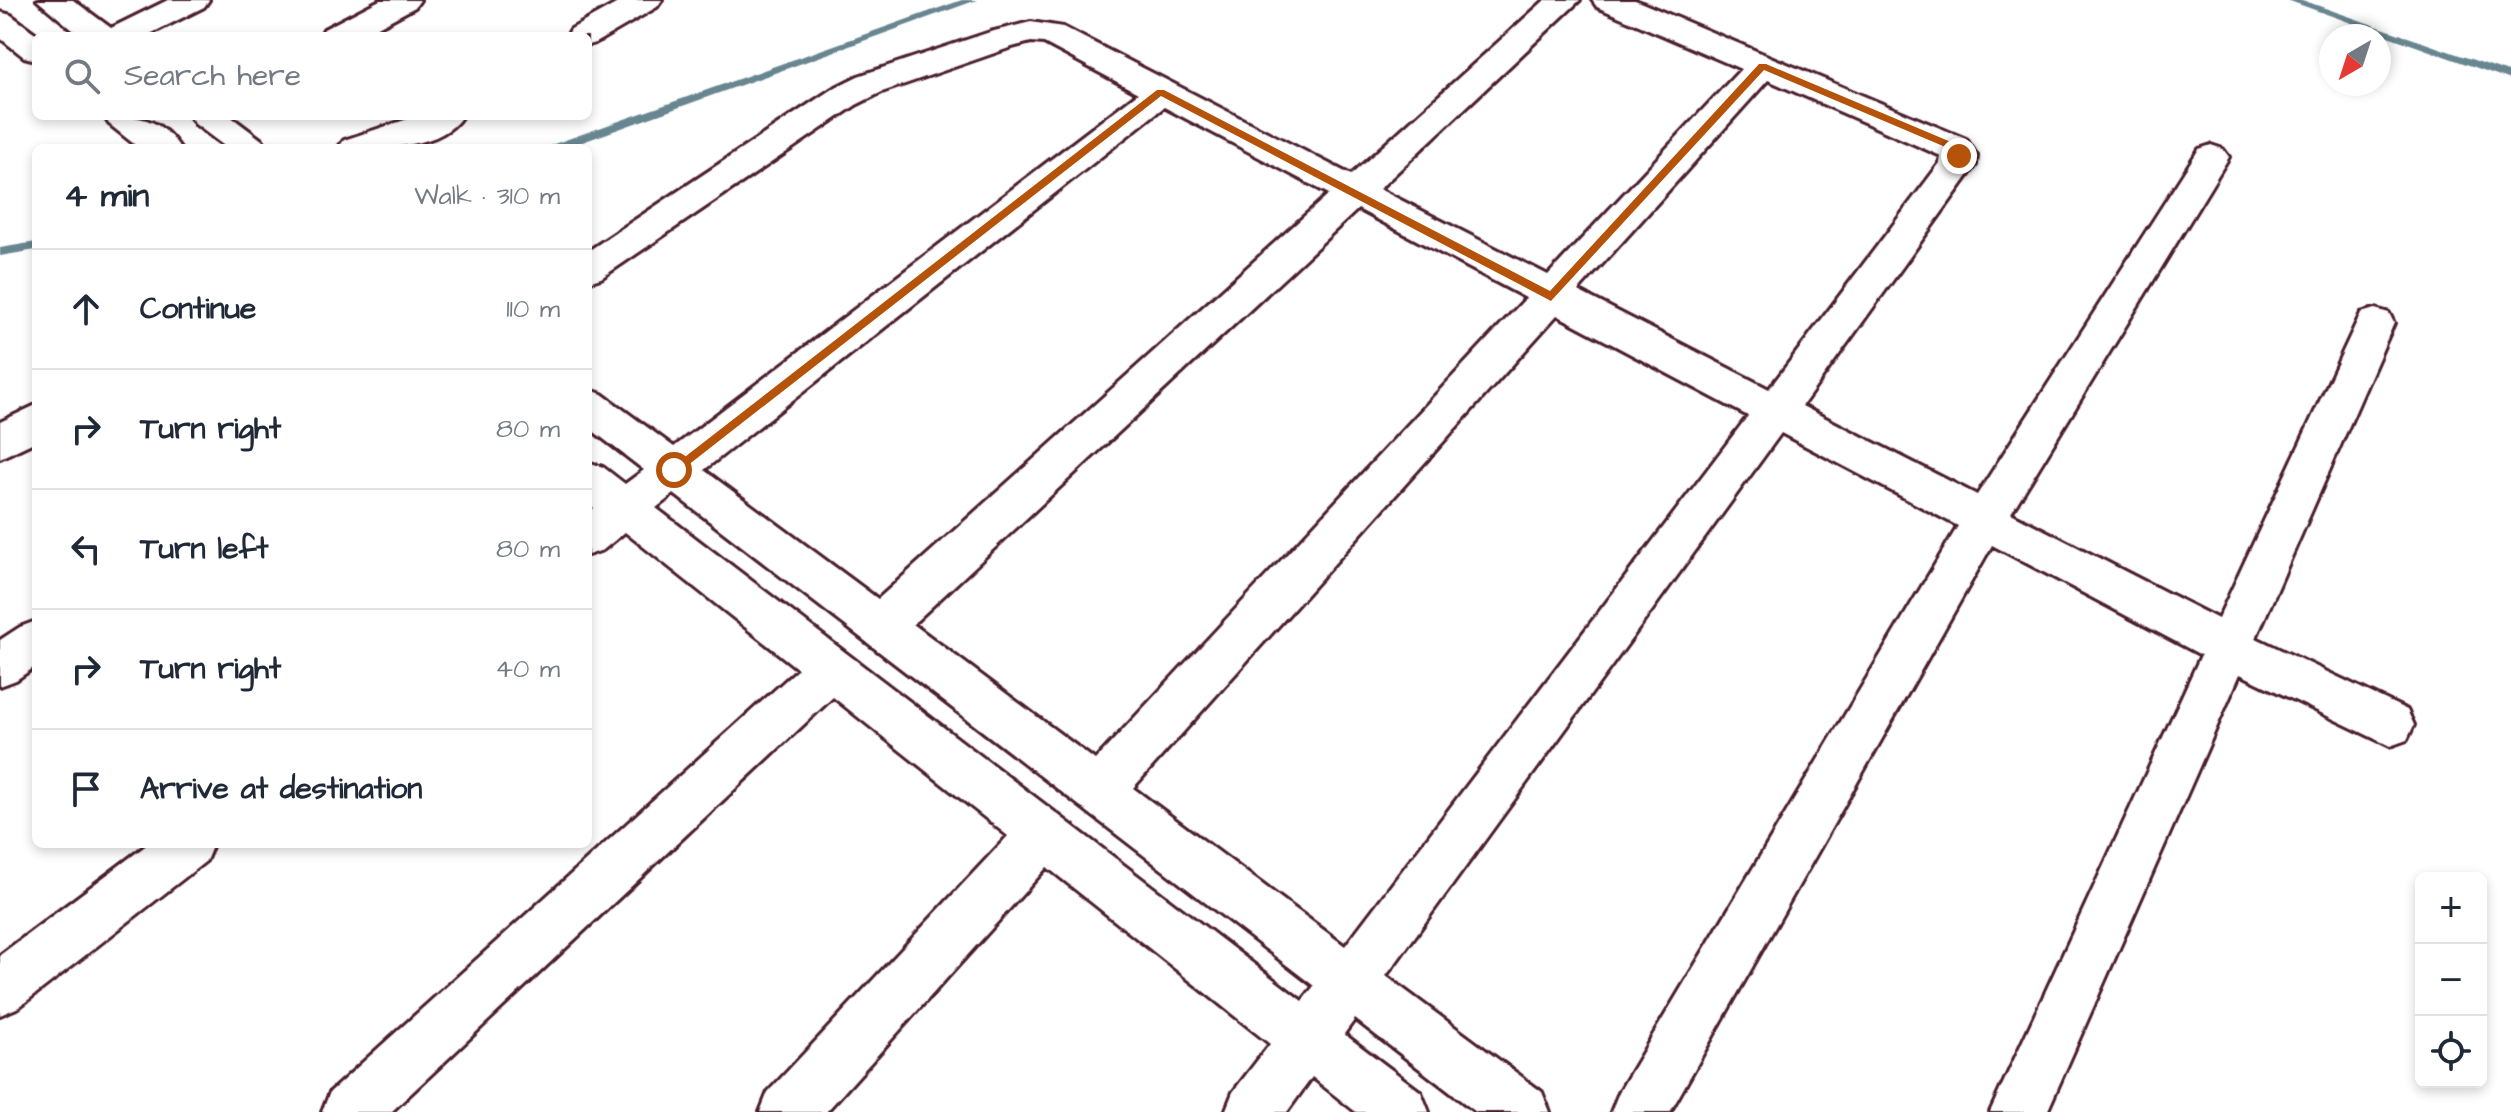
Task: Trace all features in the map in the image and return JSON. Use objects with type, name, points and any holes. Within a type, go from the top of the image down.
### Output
[{"type":"street","points":[[53,0],[96,32]]},
{"type":"street","points":[[128,32],[193,0]]},
{"type":"street","points":[[344,32],[404,0]]},
{"type":"street","points":[[590,32],[646,0]]},
{"type":"street","points":[[880,626],[1564,0]]},
{"type":"street","points":[[1253,1112],[1958,165],[1959,156],[1954,147],[1608,0]]},
{"type":"street","points":[[0,22],[32,47]]},
{"type":"street","points":[[592,266],[833,103],[870,84],[1002,39],[1031,32],[1051,34],[1551,297],[2227,646],[2390,725]]},
{"type":"street","points":[[1098,791],[1762,66]]},
{"type":"street","points":[[592,534],[1161,92]]},
{"type":"street","points":[[126,120],[157,144]]},
{"type":"street","points":[[212,120],[245,144]]},
{"type":"street","points":[[369,144],[420,129],[437,120]]},
{"type":"street","points":[[1639,1112],[1984,520],[2211,157]]},
{"type":"street","points":[[2018,1112],[2375,323]]},
{"type":"street","points":[[592,408],[1522,1112]]},
{"type":"street","points":[[0,442],[32,423]]},
{"type":"street","points":[[592,482],[1401,1112]]},
{"type":"street","points":[[0,666],[32,644]]},
{"type":"street","points":[[350,1112],[831,669]]},
{"type":"street","points":[[788,1112],[1044,834]]},
{"type":"street","points":[[0,988],[183,848]]},
{"type":"waterway","points":[[566,144],[972,0]]},
{"type":"waterway","points":[[2292,0],[2511,77]]},
{"type":"waterway","points":[[0,252],[32,247]]},
{"type":"route","points":[[674,470],[1161,92],[1551,297],[1762,66],[1954,147],[1959,156]]}]
